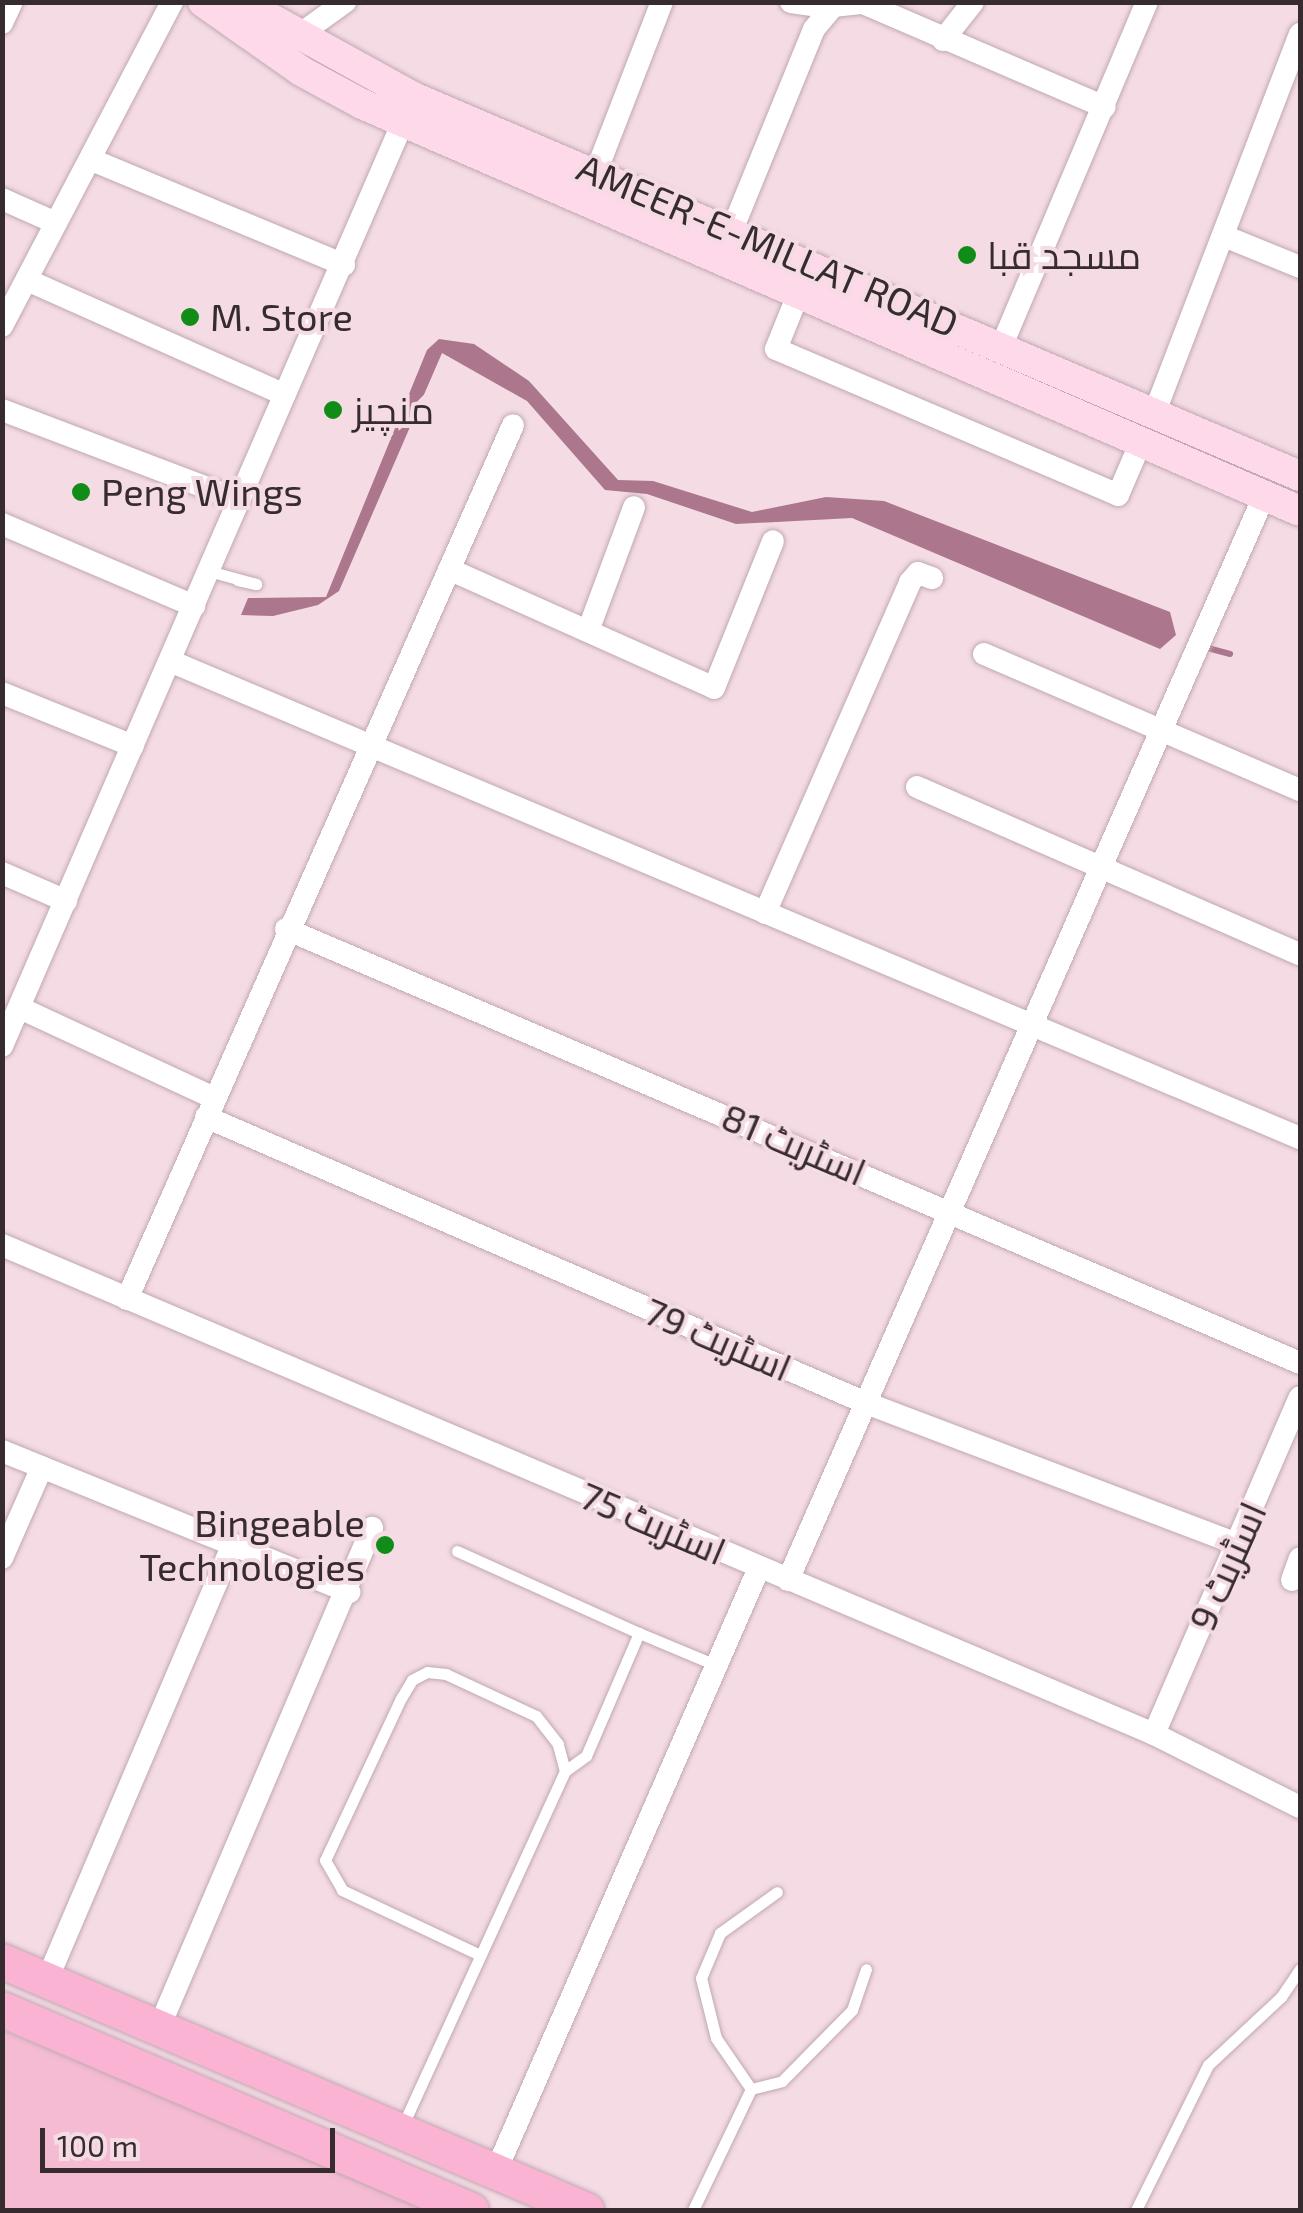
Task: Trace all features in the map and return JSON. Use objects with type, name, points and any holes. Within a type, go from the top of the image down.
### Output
[{"type":"main road","points":[[203,2],[302,71],[408,109]]},
{"type":"main road","name":"AMEER-E-MILLAT ROAD","points":[[241,2],[300,35],[408,109],[798,297],[1300,511]]},
{"type":"main road","name":"AMEER-E-MILLAT ROAD","points":[[408,109],[596,172],[1156,409],[1288,471]]},
{"type":"main road","points":[[798,297],[812,265]]},
{"type":"main road","points":[[1264,496],[1288,471]]},
{"type":"main road","points":[[2,1961],[496,2172],[569,2207]]},
{"type":"main road","points":[[2,2009],[472,2210]]},
{"type":"street","points":[[2,23],[12,2]]},
{"type":"street","points":[[2,326],[172,2]]},
{"type":"street","points":[[300,35],[345,2]]},
{"type":"street","points":[[596,172],[662,2]]},
{"type":"street","points":[[791,2],[832,8],[863,4],[1105,107]]},
{"type":"street","points":[[943,40],[973,2]]},
{"type":"street","points":[[1002,345],[1146,2]]},
{"type":"street","points":[[732,230],[814,30],[832,8]]},
{"type":"street","points":[[1156,409],[1224,236],[1291,87],[1300,34]]},
{"type":"street","points":[[3,1046],[344,265],[408,109]]},
{"type":"street","points":[[92,160],[344,265]]},
{"type":"street","points":[[2,198],[56,223]]},
{"type":"street","points":[[1224,236],[1300,267]]},
{"type":"street","points":[[27,280],[285,395]]},
{"type":"street","points":[[798,297],[776,349],[1118,494],[1140,444]]},
{"type":"street","points":[[2,410],[239,500]]},
{"type":"street","points":[[127,1300],[286,929],[453,570],[512,425]]},
{"type":"street","points":[[788,1580],[1264,496]]},
{"type":"street","points":[[588,631],[634,507]]},
{"type":"street","points":[[2,524],[194,606]]},
{"type":"street","points":[[453,570],[714,688],[772,542]]},
{"type":"street","points":[[765,913],[910,582],[918,573],[932,578]]},
{"type":"street","points":[[984,654],[1300,790]]},
{"type":"street","points":[[170,661],[1300,1138]]},
{"type":"street","points":[[2,693],[133,746]]},
{"type":"street","points":[[916,787],[1300,954]]},
{"type":"street","points":[[2,873],[66,901]]},
{"type":"street","name":"اسٹریٹ 81","points":[[286,929],[1300,1363]]},
{"type":"street","name":"اسٹریٹ 79","points":[[20,1008],[210,1108],[866,1404],[1237,1544]]},
{"type":"street","name":"اسٹریٹ 75","points":[[2,1245],[1154,1734],[1300,1807]]},
{"type":"street","name":"اسٹریٹ 9","points":[[1154,1734],[1300,1397]]},
{"type":"street","points":[[2,1450],[349,1592]]},
{"type":"street","points":[[2,1558],[42,1466]]},
{"type":"street","points":[[158,2030],[349,1592],[372,1528]]},
{"type":"street","points":[[46,1980],[233,1544]]},
{"type":"street","points":[[496,2172],[759,1568]]},
{"type":"lane","points":[[209,571],[237,580]]},
{"type":"lane","points":[[457,1551],[718,1666]]},
{"type":"lane","points":[[400,2131],[565,1770],[586,1756],[639,1633]]},
{"type":"lane","points":[[480,1955],[342,1890],[325,1860],[328,1842],[401,1698],[412,1680],[427,1672],[536,1716],[554,1735],[565,1770]]},
{"type":"lane","points":[[750,2089],[716,2038],[701,1978],[720,1934],[777,1892]]},
{"type":"lane","points":[[750,2089],[782,2081],[852,2010],[866,1969]]},
{"type":"lane","points":[[1136,2210],[1208,2065],[1281,1997],[1300,1969]]},
{"type":"lane","points":[[694,2210],[750,2089]]},
{"type":"shaded area","points":[[439,339],[474,344],[529,381],[618,480],[653,481],[752,512],[826,497],[884,501],[1170,612],[1176,635],[1160,649],[852,518],[736,524],[647,494],[605,490],[527,401],[442,353],[339,591],[318,605],[273,616],[241,615],[248,598],[326,597],[427,350]]},
{"type":"shaded area","points":[[3,2030],[433,2210],[3,2210]]},
{"type":"waterway","points":[[1204,647],[1230,654]]},
{"type":"place","name":"مسجد قبا","points":[[967,255]]},
{"type":"place","name":"M. Store","points":[[190,317]]},
{"type":"place","name":"منچیز","points":[[333,410]]},
{"type":"place","name":"Peng Wings","points":[[81,492]]},
{"type":"place","name":"Bingeable Technologies","points":[[385,1545]]}]
